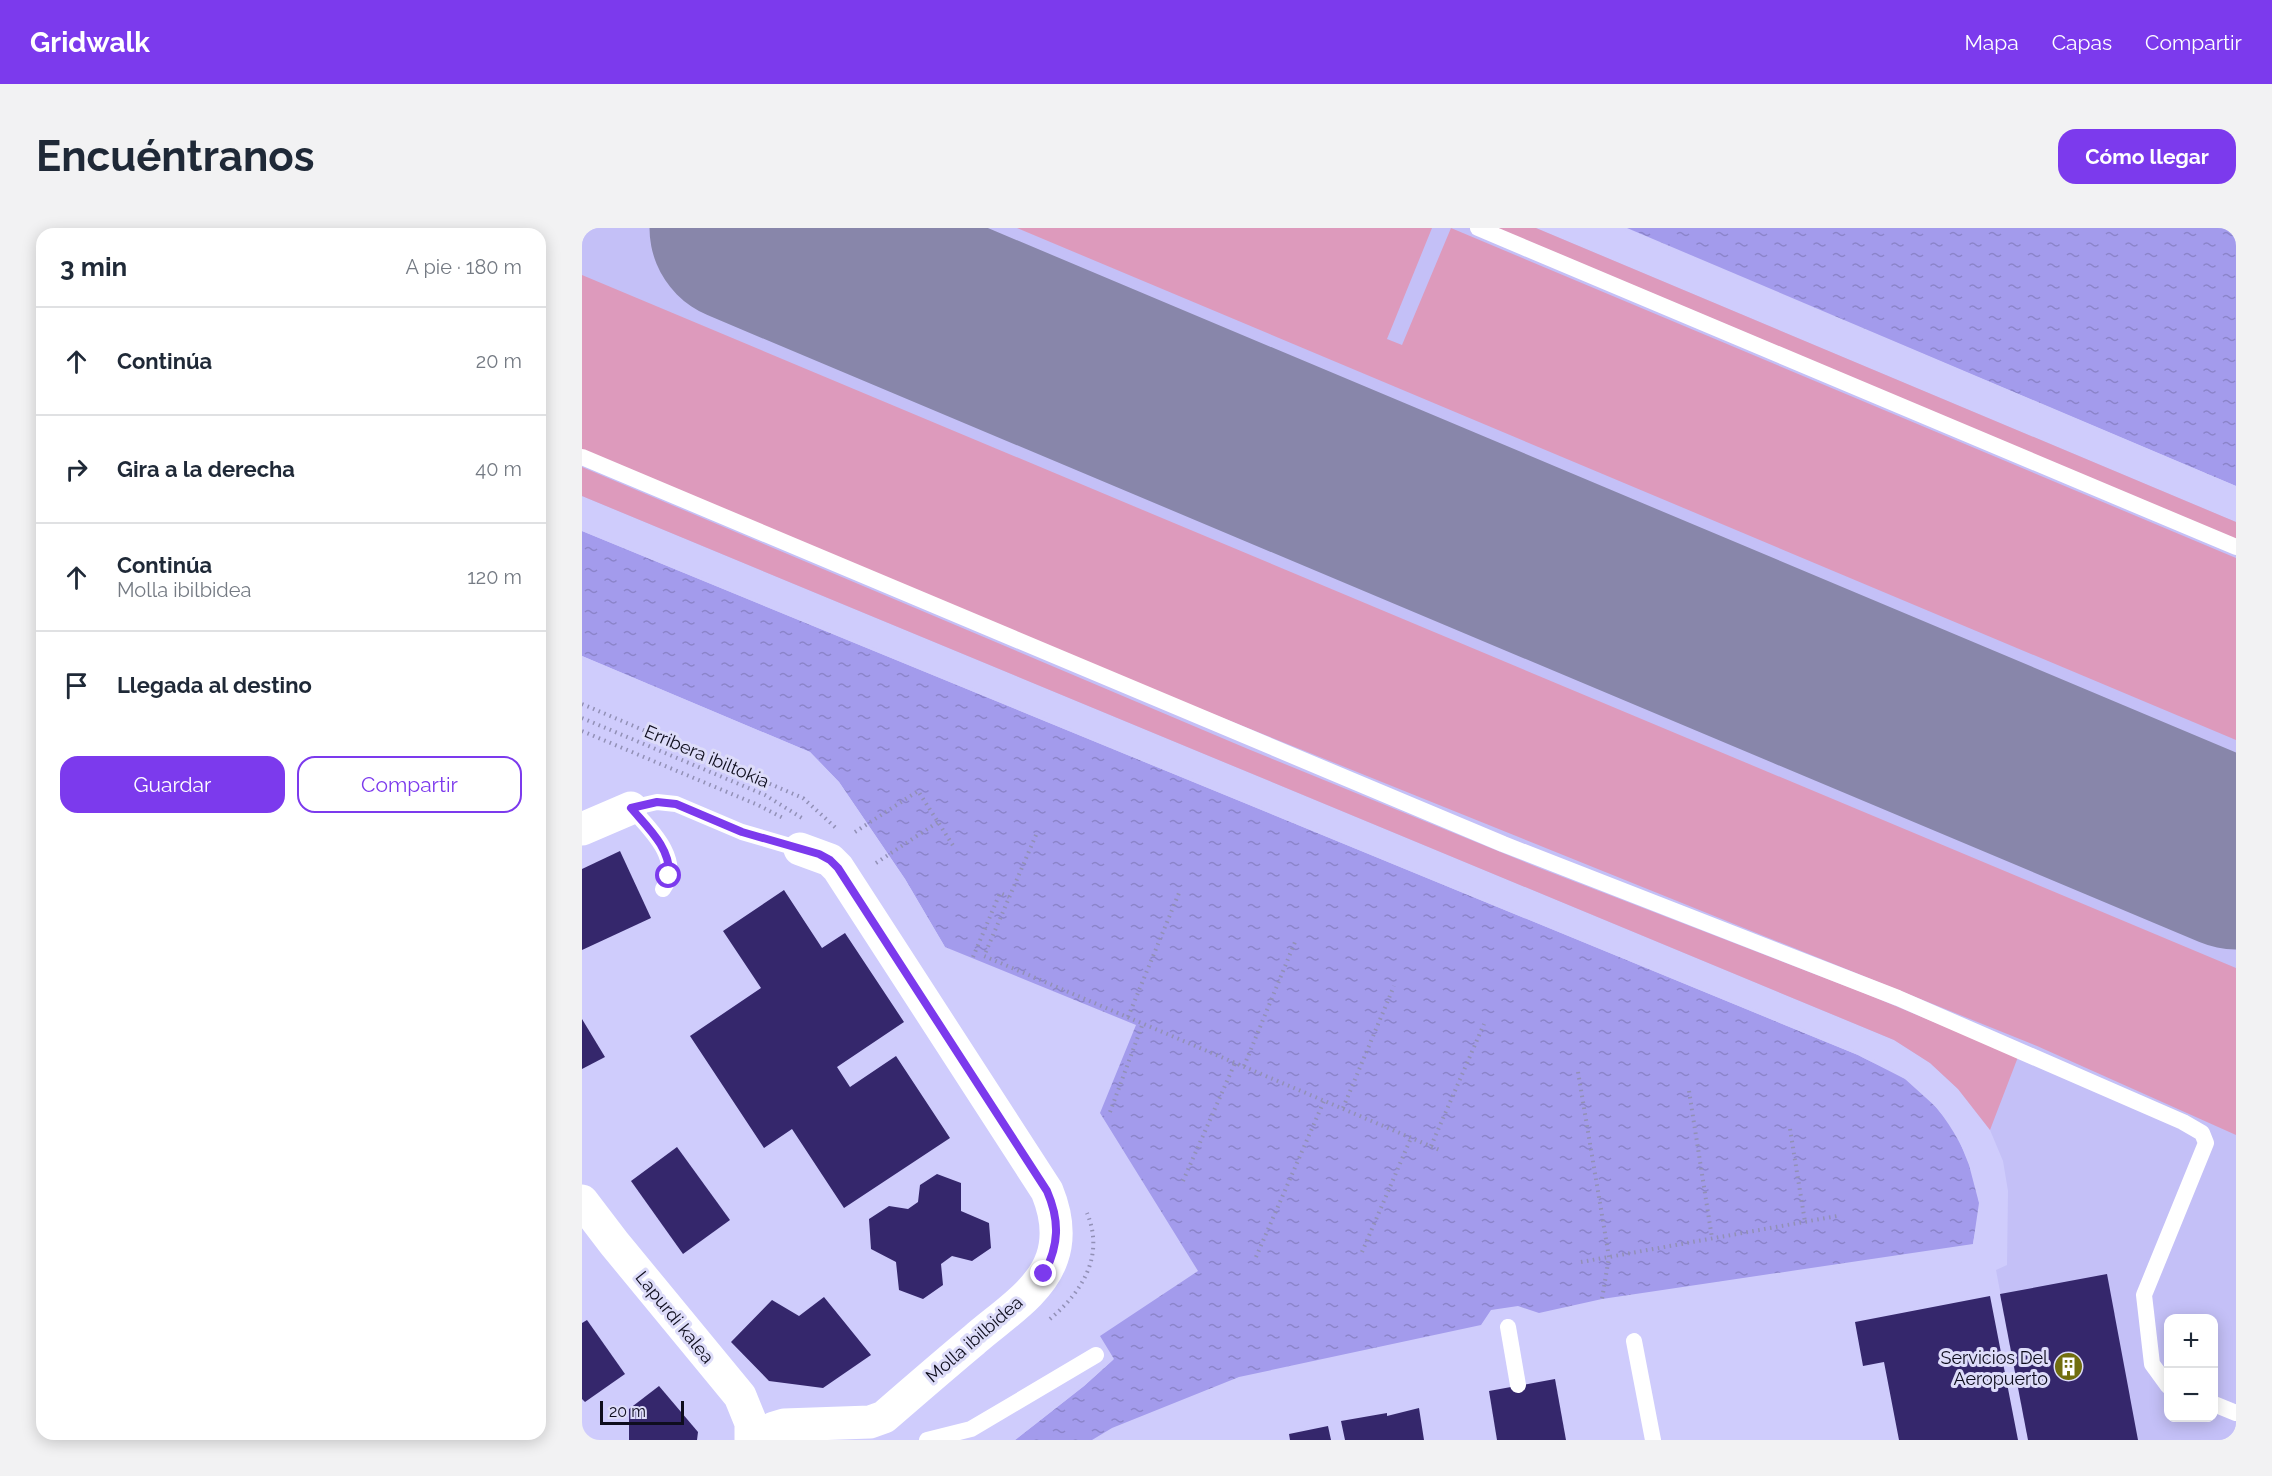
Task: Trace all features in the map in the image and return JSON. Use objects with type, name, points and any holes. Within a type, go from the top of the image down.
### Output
[{"type":"street","points":[[582,829],[631,808]]},
{"type":"street","name":"Molla ibilbidea","points":[[758,1440],[774,1428],[784,1425],[870,1422],[884,1417],[1034,1288],[1048,1267],[1056,1243],[1057,1225],[1054,1208],[1047,1191],[838,868],[806,836]]},
{"type":"street","name":"Lapurdi kalea","points":[[582,1201],[740,1396],[751,1423],[751,1440]]},
{"type":"lane","points":[[1479,228],[2236,547]]},
{"type":"lane","points":[[582,457],[1503,844],[1898,998],[2183,1122],[2202,1133],[2206,1143],[2144,1295],[2152,1364],[2164,1380]]},
{"type":"lane","points":[[663,889],[669,876],[667,855],[649,828],[631,808],[657,802],[676,804],[742,832],[806,836]]},
{"type":"lane","points":[[1508,1327],[1518,1385]]},
{"type":"lane","points":[[1634,1341],[1653,1440]]},
{"type":"lane","points":[[927,1440],[971,1429],[1096,1355]]},
{"type":"lane","points":[[2218,1406],[2236,1413]]},
{"type":"path","name":"Erribera ibiltokia","points":[[582,718],[765,795],[806,836]]},
{"type":"path","points":[[582,731],[758,805],[784,819],[806,836]]},
{"type":"path","points":[[855,832],[918,791],[954,847]]},
{"type":"path","points":[[876,863],[938,822]]},
{"type":"path","points":[[1036,835],[984,956],[1442,1151]]},
{"type":"path","points":[[1128,1017],[1179,893]]},
{"type":"path","points":[[973,957],[1000,894],[1009,897]]},
{"type":"path","points":[[1244,1066],[1295,942]]},
{"type":"path","points":[[1343,1108],[1394,986]]},
{"type":"path","points":[[1110,1112],[1143,1023]]},
{"type":"path","points":[[1431,1146],[1484,1024]]},
{"type":"path","points":[[1183,1181],[1235,1062]]},
{"type":"path","points":[[1578,1072],[1608,1257],[1602,1299]]},
{"type":"path","points":[[1689,1091],[1712,1238]]},
{"type":"path","points":[[1256,1257],[1324,1101]]},
{"type":"path","points":[[1790,1129],[1805,1222]]},
{"type":"path","points":[[1362,1252],[1411,1138]]},
{"type":"path","points":[[1581,1262],[1837,1216]]},
{"type":"shaded area","points":[[582,228],[1536,228],[2236,522],[2236,1440],[2028,1440],[1996,1270],[2007,1265],[2008,1191],[2003,1161],[1990,1130],[1958,1089],[1930,1063],[1894,1040],[582,496]]},
{"type":"shaded area","points":[[1017,228],[1432,228],[1387,339],[1402,345],[1451,228],[2236,558],[2236,740]]},
{"type":"shaded area","points":[[1497,228],[1536,228],[2236,522],[2236,539]]},
{"type":"shaded area","points":[[582,275],[2236,968],[2236,1135],[2037,1046],[1109,672],[582,451]]},
{"type":"shaded area","points":[[582,467],[1248,749],[1542,869],[1869,995],[2018,1057],[1990,1130],[1958,1089],[1930,1063],[1894,1040],[582,496]]},
{"type":"water","points":[[1627,228],[2236,228],[2236,486]]},
{"type":"water","points":[[582,531],[1858,1055],[1893,1072],[1918,1089],[1943,1116],[1954,1132],[1971,1167],[1979,1202],[1973,1244],[1602,1299],[1539,1313],[1518,1306],[1491,1310],[1481,1325],[1239,1377],[1112,1428],[1092,1440],[1015,1440],[1084,1386],[1114,1359],[1100,1336],[1198,1271],[1100,1113],[1136,1025],[945,947],[905,879],[839,782],[810,752],[582,656]]},
{"type":"pier","points":[[1624,228],[2236,486],[2236,489],[1626,231]]},
{"type":"pier","points":[[582,528],[1860,1052],[1907,1077],[1938,1105],[1957,1128],[1972,1164],[1982,1203],[1975,1245],[1973,1244],[1979,1203],[1969,1165],[1955,1130],[1936,1107],[1905,1079],[1858,1055],[582,531]]},
{"type":"pier","points":[[582,656],[810,752],[839,782],[905,879],[945,947],[941,945],[902,880],[836,784],[808,754],[582,659]]},
{"type":"pier","points":[[1114,1359],[1084,1386],[1015,1440],[1012,1440],[1101,1367]]},
{"type":"building","points":[[620,851],[651,918],[582,950],[582,869]]},
{"type":"building","points":[[784,890],[822,948],[845,933],[904,1022],[837,1067],[850,1087],[896,1056],[950,1138],[844,1208],[792,1129],[764,1148],[690,1036],[761,988],[723,931]]},
{"type":"building","points":[[582,1019],[605,1057],[582,1069]]},
{"type":"building","points":[[677,1147],[730,1220],[683,1254],[631,1181]]},
{"type":"building","points":[[937,1174],[961,1183],[961,1211],[989,1223],[991,1248],[972,1261],[952,1256],[941,1264],[943,1285],[923,1299],[899,1290],[896,1262],[871,1249],[869,1219],[889,1206],[908,1209],[918,1202],[920,1185]]},
{"type":"building","name":"Servicios Del Aeropuerto","points":[[2107,1274],[2138,1440],[2028,1440],[2000,1294]]},
{"type":"building","points":[[1990,1296],[2018,1440],[1899,1440],[1884,1362],[1863,1366],[1855,1322]]},
{"type":"building","points":[[824,1297],[871,1355],[823,1388],[769,1381],[731,1342],[772,1300],[799,1316]]},
{"type":"building","points":[[587,1320],[625,1374],[585,1402],[582,1399],[582,1323]]},
{"type":"building","points":[[1555,1379],[1566,1440],[1497,1440],[1489,1391]]},
{"type":"building","points":[[659,1386],[698,1432],[697,1440],[629,1440],[629,1409]]},
{"type":"building","points":[[1419,1408],[1424,1440],[1345,1440],[1341,1421],[1387,1413],[1387,1416]]},
{"type":"building","points":[[1328,1426],[1331,1440],[1290,1440],[1289,1434]]},
{"type":"runway","points":[[744,228],[2236,855]]},
{"type":"place","name":"Servicios Del Aeropuerto","points":[[2069,1367]]},
{"type":"route","points":[[669,876],[669,862],[664,849],[631,808],[666,801],[742,832],[819,854],[838,868],[1047,1191],[1054,1208],[1057,1225],[1052,1259],[1044,1274]]}]
